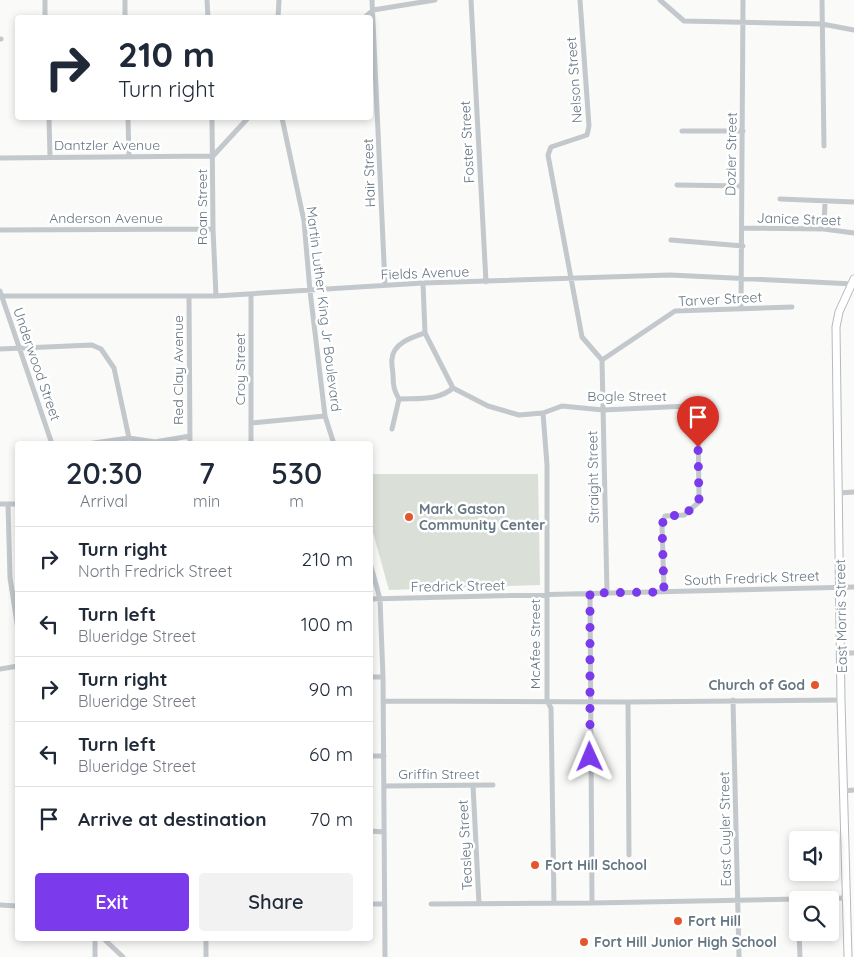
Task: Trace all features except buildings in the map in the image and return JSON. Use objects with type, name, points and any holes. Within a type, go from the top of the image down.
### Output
[{"type":"main road","name":"East Morris Street","points":[[848,957],[843,791],[836,327],[839,312],[853,282]]},
{"type":"street","points":[[45,0],[46,15]]},
{"type":"street","points":[[125,0],[125,15]]},
{"type":"street","points":[[207,0],[208,15]]},
{"type":"street","points":[[278,15],[279,0]]},
{"type":"street","name":"Hair Street","points":[[372,0],[385,285]]},
{"type":"street","points":[[367,15],[373,10],[435,0]]},
{"type":"street","name":"Foster Street","points":[[471,0],[486,282]]},
{"type":"street","name":"Nelson Street","points":[[571,279],[548,154],[551,147],[587,135],[589,126],[580,0]]},
{"type":"street","points":[[660,0],[684,21],[822,24],[854,30]]},
{"type":"street","name":"Dozier Street","points":[[741,309],[743,0]]},
{"type":"street","points":[[822,0],[824,146]]},
{"type":"street","points":[[49,120],[50,156]]},
{"type":"street","points":[[128,120],[129,157]]},
{"type":"street","name":"Roan Street","points":[[212,120],[216,296]]},
{"type":"street","points":[[213,156],[246,120]]},
{"type":"street","name":"Martin Luther King Jr Boulevard","points":[[282,120],[304,222],[325,416],[333,441]]},
{"type":"street","points":[[682,132],[743,131]]},
{"type":"street","name":"Dantzler Avenue","points":[[0,158],[50,156],[213,156]]},
{"type":"street","points":[[677,185],[742,186]]},
{"type":"street","points":[[780,199],[854,202]]},
{"type":"street","points":[[824,230],[825,201]]},
{"type":"street","name":"Janice Street","points":[[742,228],[824,230],[854,233]]},
{"type":"street","name":"Anderson Avenue","points":[[0,230],[213,229]]},
{"type":"street","points":[[671,240],[742,246]]},
{"type":"street","name":"Fields Avenue","points":[[1,294],[190,297],[251,295],[423,283],[670,275],[742,280],[853,282]]},
{"type":"street","points":[[571,279],[582,336],[602,360]]},
{"type":"street","points":[[399,399],[428,398],[442,395],[453,388],[426,334],[423,283]]},
{"type":"street","name":"Underwood Street","points":[[1,294],[51,441]]},
{"type":"street","name":"Croy Street","points":[[251,295],[251,441]]},
{"type":"street","name":"Red Clay Avenue","points":[[190,297],[190,441]]},
{"type":"street","name":"Tarver Street","points":[[602,360],[675,311],[792,307]]},
{"type":"street","points":[[392,429],[399,399],[394,392],[392,358],[401,344],[426,334]]},
{"type":"street","points":[[0,349],[92,345],[101,350],[114,368],[129,438]]},
{"type":"street","name":"Straight Street","points":[[602,360],[607,593]]},
{"type":"street","name":"Bogle Street","points":[[453,388],[488,406],[519,415],[543,413],[562,406],[603,410],[689,406],[698,410],[699,502],[684,515],[665,516],[662,525],[664,592]]},
{"type":"street","name":"McAfee Street","points":[[543,413],[547,465],[547,701],[551,708],[554,903]]},
{"type":"street","points":[[251,423],[325,416]]},
{"type":"street","points":[[161,441],[190,436]]},
{"type":"street","points":[[108,441],[129,438],[148,441]]},
{"type":"street","points":[[839,493],[854,492]]},
{"type":"street","points":[[0,504],[15,504]]},
{"type":"street","points":[[8,505],[10,578],[15,610]]},
{"type":"street","points":[[373,574],[380,599],[384,701],[385,957]]},
{"type":"street","name":"South Fredrick Street","points":[[607,593],[854,586]]},
{"type":"street","points":[[590,593],[592,903]]},
{"type":"street","name":"Fredrick Street","points":[[373,599],[607,593]]},
{"type":"street","points":[[841,653],[854,653]]},
{"type":"street","points":[[0,669],[15,666]]},
{"type":"street","points":[[373,677],[383,677]]},
{"type":"street","name":"East Cuyler Street","points":[[733,700],[739,957]]},
{"type":"street","points":[[384,701],[628,702],[842,700]]},
{"type":"street","points":[[628,702],[629,855]]},
{"type":"street","points":[[373,756],[384,756]]},
{"type":"street","name":"Teasley Street","points":[[473,785],[479,904]]},
{"type":"street","name":"Griffin Street","points":[[384,786],[493,785]]},
{"type":"street","points":[[843,791],[854,790]]},
{"type":"street","points":[[373,831],[384,832]]},
{"type":"street","points":[[839,898],[847,898]]},
{"type":"street","points":[[431,904],[789,900]]},
{"type":"street","points":[[373,904],[384,904]]},
{"type":"street","points":[[0,906],[15,906]]},
{"type":"street","points":[[95,941],[95,957]]},
{"type":"street","points":[[106,941],[124,957]]},
{"type":"street","points":[[206,941],[206,957]]},
{"type":"street","points":[[799,941],[800,957]]},
{"type":"shaded area","points":[[373,474],[538,474],[540,585],[389,590],[373,533]]},
{"type":"place","name":"Mark Gaston Community Center","points":[[409,517]]},
{"type":"place","name":"Church of God","points":[[815,685]]},
{"type":"place","name":"Fort Hill School","points":[[535,865]]},
{"type":"place","name":"Fort Hill","points":[[678,921]]},
{"type":"place","name":"Fort Hill Junior High School","points":[[584,942]]},
{"type":"route","points":[[590,757],[590,593],[664,592],[662,525],[665,516],[684,515],[699,502],[698,447]]}]
